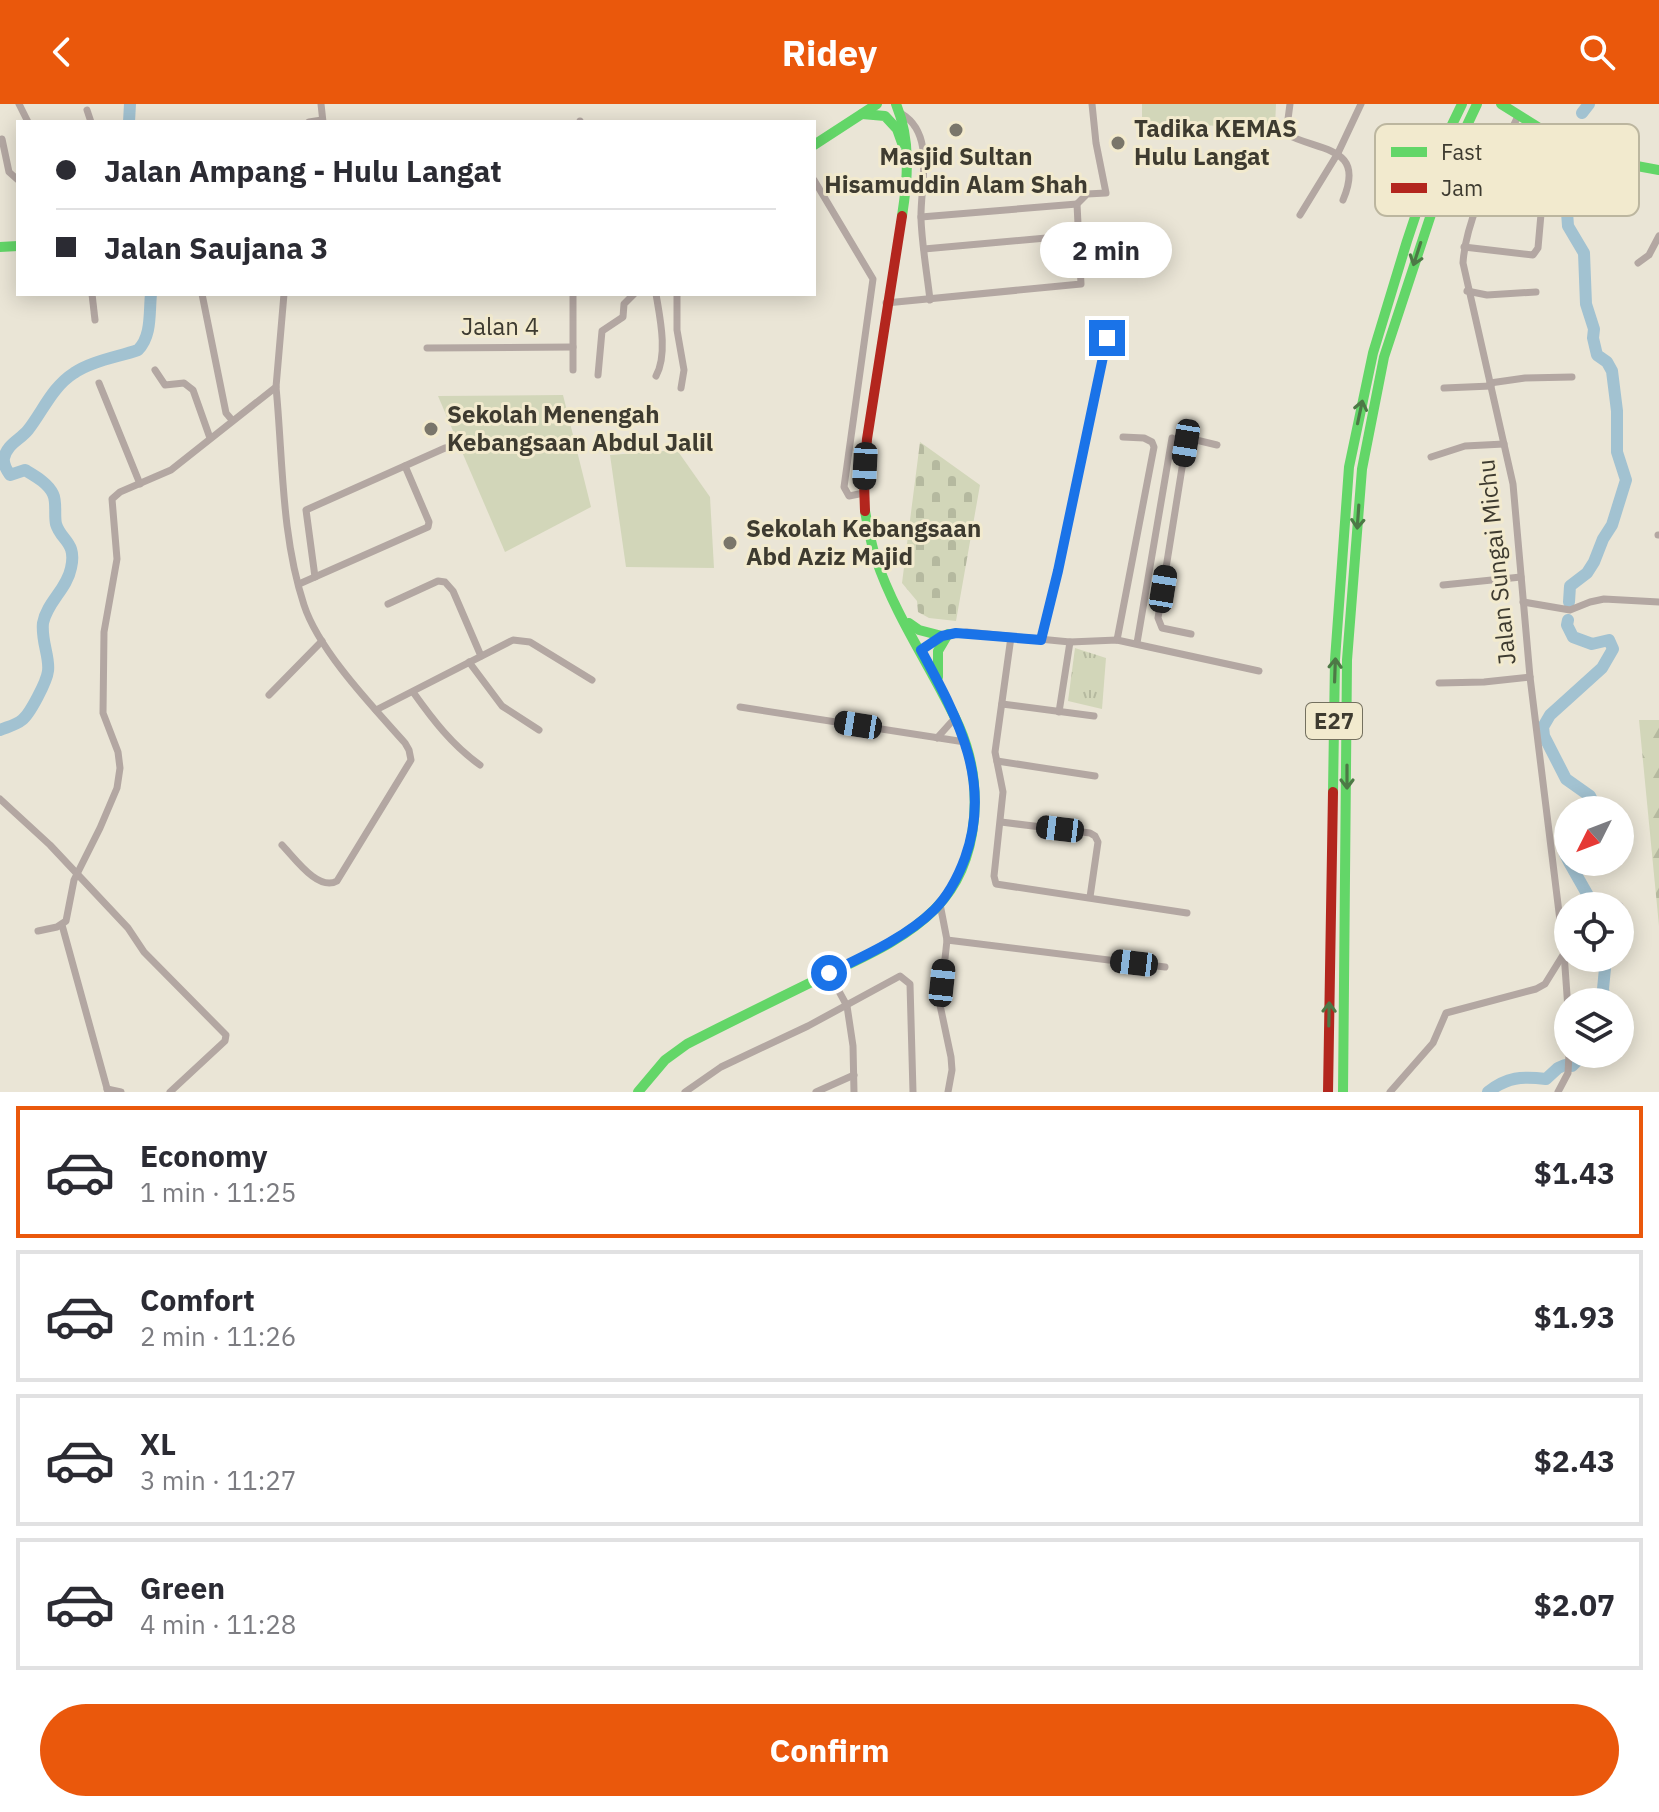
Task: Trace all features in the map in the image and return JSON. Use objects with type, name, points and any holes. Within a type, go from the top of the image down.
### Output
[{"type":"main road","points":[[816,144],[877,104]]},
{"type":"main road","name":"E27","points":[[1452,124],[1462,104]]},
{"type":"main road","name":"E27","points":[[1468,124],[1477,104]]},
{"type":"main road","points":[[1501,104],[1531,124]]},
{"type":"main road","points":[[638,1092],[665,1060],[687,1044],[907,931],[940,904],[960,871],[974,828],[976,794],[965,742],[939,684],[890,594],[871,545],[864,493],[869,431],[903,199],[906,156],[901,107]]},
{"type":"main road","points":[[862,114],[885,116],[892,121],[906,156]]},
{"type":"main road","points":[[1639,166],[1659,170]]},
{"type":"main road","name":"E27","points":[[1328,1092],[1335,660],[1349,467],[1373,353],[1416,216]]},
{"type":"main road","name":"E27","points":[[1343,1092],[1347,660],[1362,469],[1384,357],[1430,216]]},
{"type":"main road","points":[[904,619],[919,630],[945,635],[937,657],[939,684]]},
{"type":"street","points":[[921,217],[1077,204],[1087,194],[1106,193],[1092,104]]},
{"type":"street","points":[[1290,104],[1286,134],[1338,153],[1349,167],[1349,185],[1343,200]]},
{"type":"street","points":[[1300,215],[1338,153],[1361,104]]},
{"type":"street","points":[[901,107],[916,125],[925,168],[921,217],[930,300]]},
{"type":"street","points":[[87,110],[90,120]]},
{"type":"street","name":"Jalan Sungai Michu","points":[[1515,124],[1518,116]]},
{"type":"street","points":[[2,139],[9,172],[16,178]]},
{"type":"street","points":[[816,183],[873,279],[844,487],[849,496],[864,493]]},
{"type":"street","points":[[886,303],[1078,287],[1083,282],[1077,204]]},
{"type":"street","name":"Jalan Sungai Michu","points":[[1475,216],[1464,247],[1463,263],[1513,484],[1530,677],[1560,892]]},
{"type":"street","points":[[1464,247],[1533,255],[1538,248],[1541,216]]},
{"type":"street","points":[[924,249],[1079,235]]},
{"type":"street","points":[[1638,263],[1649,255],[1659,236]]},
{"type":"street","points":[[1467,291],[1487,295],[1536,292]]},
{"type":"street","points":[[92,296],[95,320]]},
{"type":"street","points":[[202,296],[226,413],[232,420]]},
{"type":"street","points":[[282,845],[317,880],[331,885],[337,881],[411,760],[405,743],[322,641],[304,605],[288,537],[276,387],[284,296]]},
{"type":"street","points":[[573,296],[573,370]]},
{"type":"street","points":[[598,375],[602,331],[623,317],[624,304],[632,296]]},
{"type":"street","points":[[656,296],[661,358],[656,376]]},
{"type":"street","points":[[677,296],[677,330],[684,370],[681,388]]},
{"type":"street","points":[[1041,640],[1107,338]]},
{"type":"street","name":"Jalan 4","points":[[427,348],[573,347]]},
{"type":"street","points":[[155,370],[165,385],[184,383],[193,390],[210,438]]},
{"type":"street","points":[[1444,388],[1525,378],[1572,377]]},
{"type":"street","points":[[99,383],[140,484]]},
{"type":"street","points":[[38,931],[62,925],[68,917],[70,892],[117,788],[120,768],[118,752],[103,713],[104,632],[117,559],[112,499],[120,492],[171,470],[276,387]]},
{"type":"street","points":[[1117,640],[1154,447],[1144,438],[1123,437]]},
{"type":"street","points":[[1137,643],[1172,438]]},
{"type":"street","points":[[1191,634],[1162,628],[1158,624],[1186,443],[1192,439],[1217,445]]},
{"type":"street","points":[[1431,457],[1465,446],[1504,444]]},
{"type":"street","points":[[315,577],[306,510],[445,448]]},
{"type":"street","points":[[299,584],[428,527],[429,522],[405,466]]},
{"type":"street","points":[[1157,528],[1172,530]]},
{"type":"street","points":[[1443,585],[1521,577]]},
{"type":"street","points":[[388,604],[438,581],[445,582],[453,591],[481,656]]},
{"type":"street","points":[[1523,602],[1570,610],[1604,599],[1659,602]]},
{"type":"street","points":[[921,650],[945,635],[967,632],[1070,642],[1117,640],[1259,671]]},
{"type":"street","points":[[1011,637],[995,752],[1003,792],[994,876],[996,884],[1187,913]]},
{"type":"street","points":[[376,710],[513,640],[522,639],[592,680]]},
{"type":"street","points":[[269,695],[322,641]]},
{"type":"street","points":[[1059,712],[1070,642]]},
{"type":"street","points":[[469,662],[502,706],[539,730]]},
{"type":"street","points":[[1439,683],[1530,677]]},
{"type":"street","points":[[413,692],[461,752],[480,765]]},
{"type":"street","points":[[1002,704],[1094,716]]},
{"type":"street","points":[[740,707],[965,742]]},
{"type":"street","points":[[937,738],[955,718]]},
{"type":"street","points":[[997,761],[1095,776]]},
{"type":"street","points":[[0,799],[77,874],[128,928],[144,952],[226,1035],[225,1041],[170,1092]]},
{"type":"street","points":[[1001,822],[1095,836],[1098,842],[1090,897]]},
{"type":"street","points":[[940,904],[947,940],[940,1005],[951,1057],[948,1092]]},
{"type":"street","points":[[62,925],[108,1091],[121,1092]]},
{"type":"street","points":[[947,940],[1165,967]]},
{"type":"street","points":[[1390,1092],[1433,1043],[1446,1013],[1536,989],[1545,984],[1554,969]]},
{"type":"street","points":[[829,973],[847,1006],[854,1092]]},
{"type":"street","points":[[685,1092],[721,1067],[847,1006],[895,976],[906,978],[910,984],[913,1092]]},
{"type":"street","points":[[1561,1091],[1568,1068]]},
{"type":"street","points":[[816,1092],[854,1075]]},
{"type":"green space","points":[[1142,104],[1276,104],[1275,127],[1142,124]]},
{"type":"green space","points":[[563,395],[591,507],[505,552],[438,396]]},
{"type":"green space","points":[[920,442],[980,485],[956,621],[929,618],[918,612],[917,601],[902,583]]},
{"type":"green space","points":[[677,450],[710,497],[714,568],[626,567],[610,455]]},
{"type":"green space","points":[[1075,648],[1106,658],[1102,709],[1068,701]]},
{"type":"green space","points":[[1639,720],[1659,720],[1659,926]]},
{"type":"waterway","points":[[129,120],[130,104]]},
{"type":"waterway","points":[[1582,113],[1589,104]]},
{"type":"waterway","points":[[1567,216],[1568,226],[1584,253],[1586,304],[1594,329],[1597,355],[1607,362],[1612,371],[1617,411],[1617,452],[1626,480],[1612,525],[1587,573],[1570,586],[1569,602]]},
{"type":"waterway","points":[[0,730],[25,717],[45,682],[48,666],[43,623],[48,608],[69,576],[72,559],[70,547],[56,524],[51,490],[25,470],[10,475],[4,458],[66,379],[88,365],[138,350],[148,331],[151,296]]},
{"type":"waterway","points":[[1568,620],[1573,637],[1592,644],[1609,640],[1613,649],[1602,668],[1550,715],[1543,727],[1544,736],[1566,779],[1590,796]]},
{"type":"waterway","points":[[1577,876],[1586,892]]},
{"type":"waterway","points":[[1603,988],[1605,972]]},
{"type":"waterway","points":[[1488,1092],[1515,1079],[1546,1079],[1558,1068]]},
{"type":"traffic: fast","points":[[816,144],[877,104]]},
{"type":"traffic: fast","points":[[896,104],[904,131],[907,159],[902,216]]},
{"type":"traffic: fast","points":[[1452,124],[1462,104]]},
{"type":"traffic: fast","points":[[1468,124],[1477,104]]},
{"type":"traffic: fast","points":[[1501,104],[1533,124]]},
{"type":"traffic: fast","points":[[862,114],[885,116],[897,129],[902,143]]},
{"type":"traffic: fast","points":[[1639,166],[1659,170]]},
{"type":"traffic: fast","points":[[1333,792],[1335,660],[1349,467],[1373,353],[1415,216]]},
{"type":"traffic: fast","points":[[1343,1092],[1347,660],[1362,469],[1384,357],[1430,216]]},
{"type":"traffic: fast","points":[[0,247],[16,246]]},
{"type":"traffic: fast","points":[[638,1092],[665,1060],[687,1044],[911,930],[936,908],[962,868],[974,821],[975,797],[967,748],[949,705],[884,581],[865,511]]},
{"type":"traffic: fast","points":[[909,623],[919,630],[942,636]]},
{"type":"traffic: fast","points":[[938,677],[938,651],[948,634]]},
{"type":"traffic: jam","points":[[865,511],[867,439],[902,216]]},
{"type":"traffic: jam","points":[[1328,1092],[1333,792]]},
{"type":"place","name":"Masjid Sultan Hisamuddin Alam Shah","points":[[956,130]]},
{"type":"place","name":"Tadika KEMAS Hulu Langat","points":[[1118,143]]},
{"type":"place","name":"Sekolah Menengah Kebangsaan Abdul Jalil","points":[[431,429]]},
{"type":"place","name":"Sekolah Kebangsaan Abd Aziz Majid","points":[[730,543]]},
{"type":"route","points":[[829,973],[922,921],[940,904],[960,871],[974,828],[976,794],[973,771],[955,718],[921,650],[942,636],[967,632],[1041,640],[1107,338]]}]
